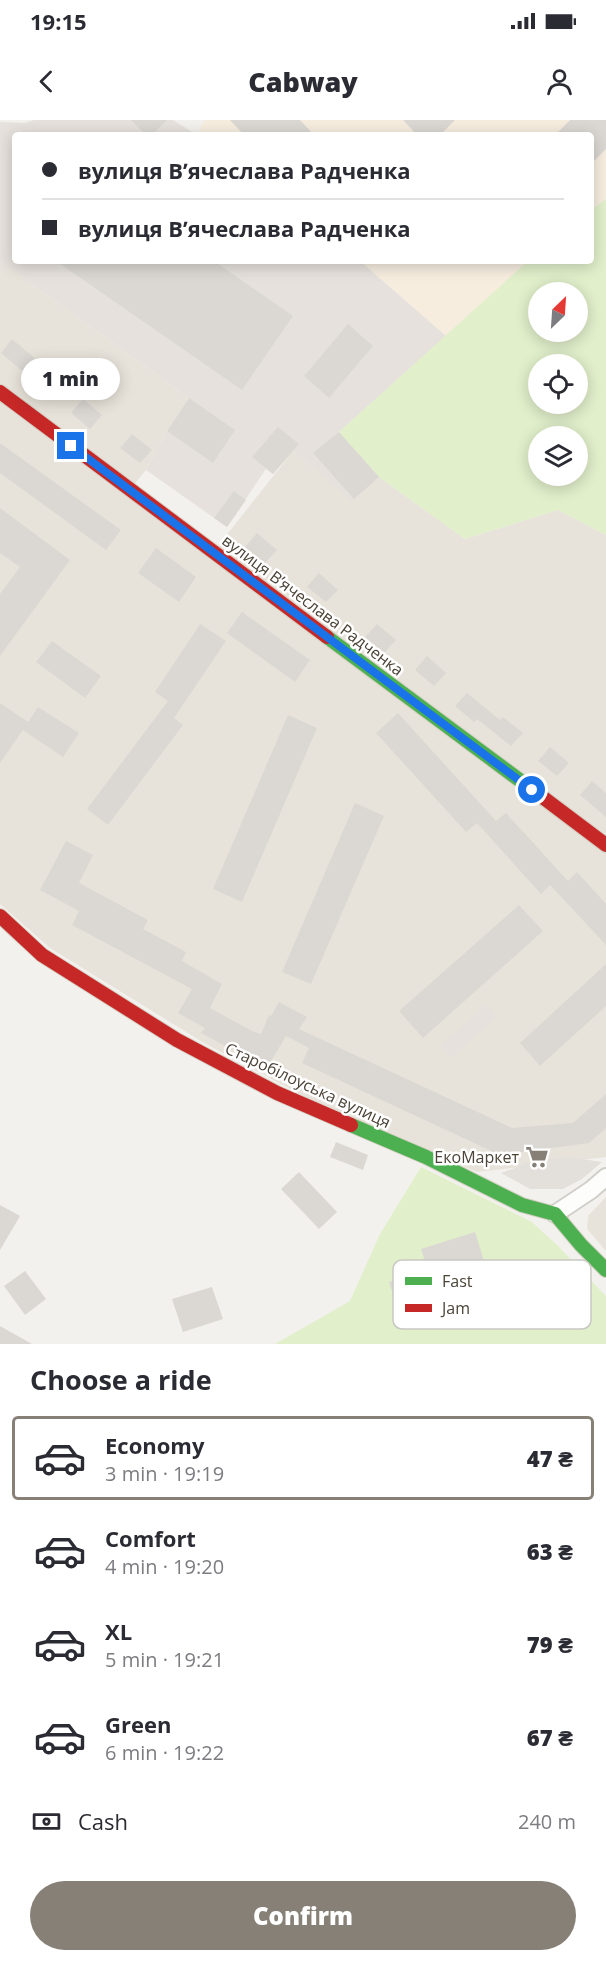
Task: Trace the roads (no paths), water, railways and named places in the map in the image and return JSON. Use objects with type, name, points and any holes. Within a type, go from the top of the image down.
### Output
[{"type":"street","name":"вулиця Вʼячеслава Радченка","points":[[0,392],[606,845]]},
{"type":"street","name":"Старобілоуська вулиця","points":[[0,916],[42,955],[177,1040],[277,1093],[426,1157],[522,1205],[555,1214]]},
{"type":"street","points":[[606,1177],[555,1214],[606,1270]]},
{"type":"place","name":"ЕкоМаркет","points":[[537,1157]]}]
